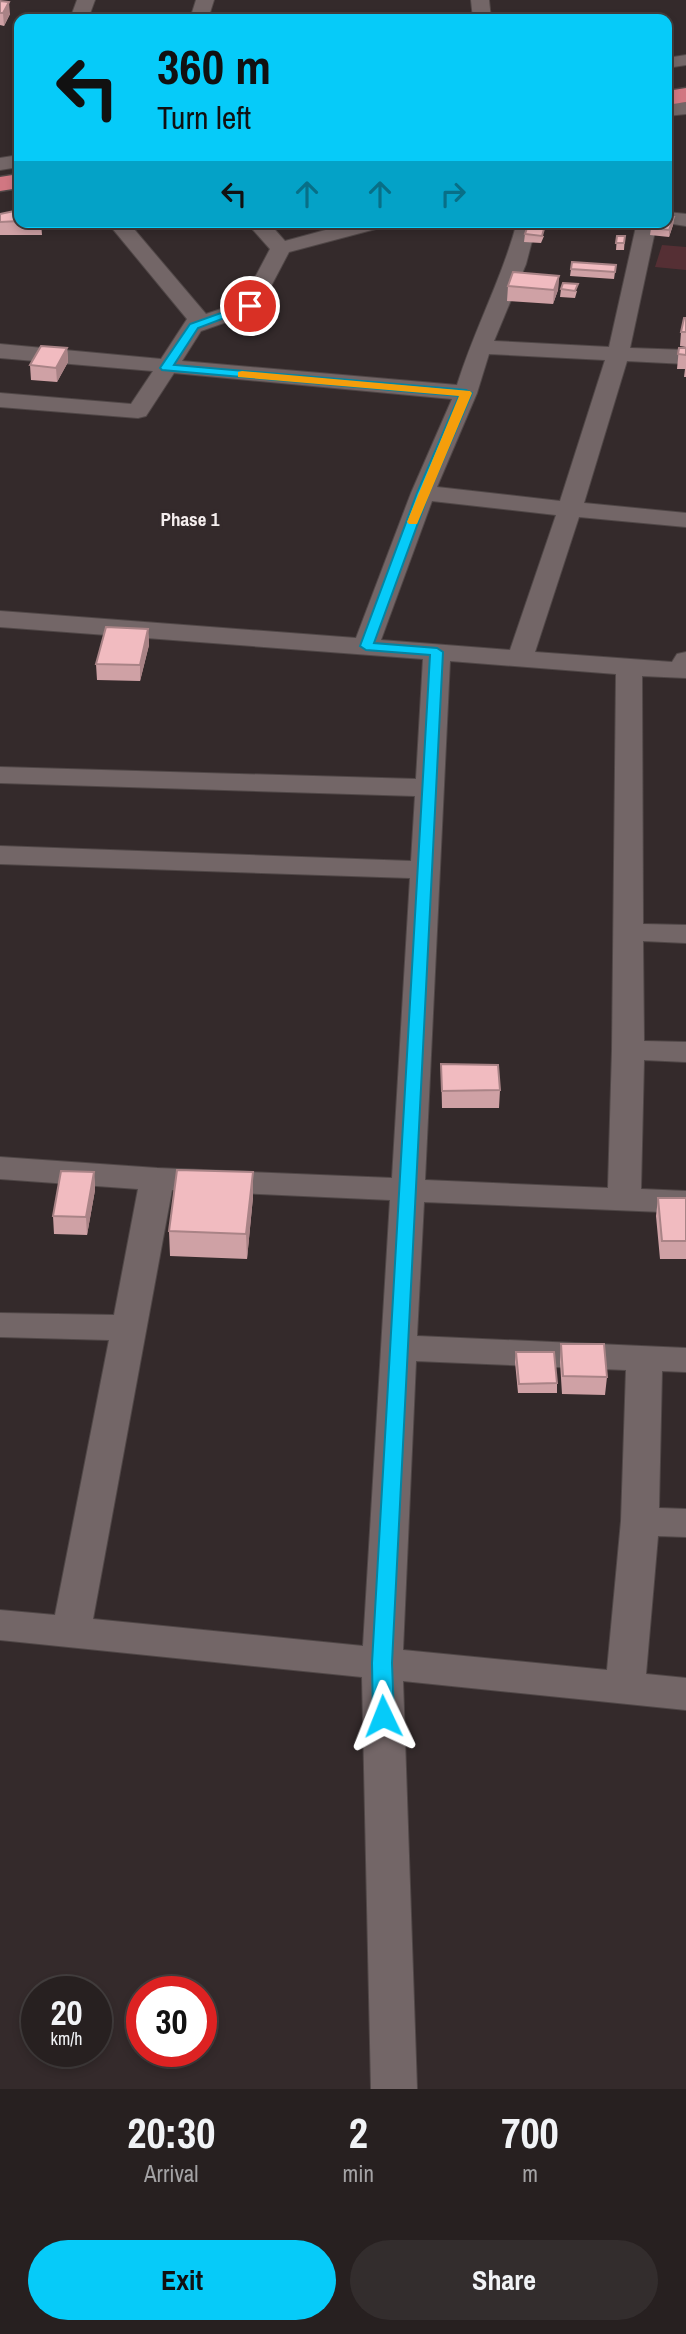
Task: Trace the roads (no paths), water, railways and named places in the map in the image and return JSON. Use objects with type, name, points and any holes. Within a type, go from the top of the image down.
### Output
[{"type":"street","points":[[0,400],[138,411],[198,319],[122,228]]},
{"type":"street","points":[[262,228],[281,248]]},
{"type":"street","points":[[194,326],[250,306],[281,248],[357,228]]},
{"type":"street","points":[[366,646],[423,493],[466,393],[480,347],[516,264],[525,228]]},
{"type":"street","points":[[520,658],[618,354],[646,228]]},
{"type":"street","points":[[480,347],[686,357]]},
{"type":"street","points":[[0,351],[466,393]]},
{"type":"street","points":[[423,493],[686,520]]},
{"type":"street","points":[[0,619],[685,672]]},
{"type":"street","points":[[394,2089],[382,1663],[437,652]]},
{"type":"street","points":[[624,1199],[628,1050],[629,667]]},
{"type":"street","points":[[0,775],[429,788]]},
{"type":"street","points":[[0,855],[425,870]]},
{"type":"street","points":[[629,932],[686,934]]},
{"type":"street","points":[[628,1050],[686,1052]]},
{"type":"street","points":[[0,1168],[157,1179],[686,1202]]},
{"type":"street","points":[[71,1632],[157,1179]]},
{"type":"street","points":[[0,1325],[128,1328]]},
{"type":"street","points":[[399,1348],[686,1360]]},
{"type":"street","points":[[625,1688],[640,1521],[644,1359]]},
{"type":"street","points":[[640,1521],[686,1523]]},
{"type":"street","points":[[0,1625],[686,1694]]},
{"type":"district","name":"Phase 1","points":[[190,519]]}]
